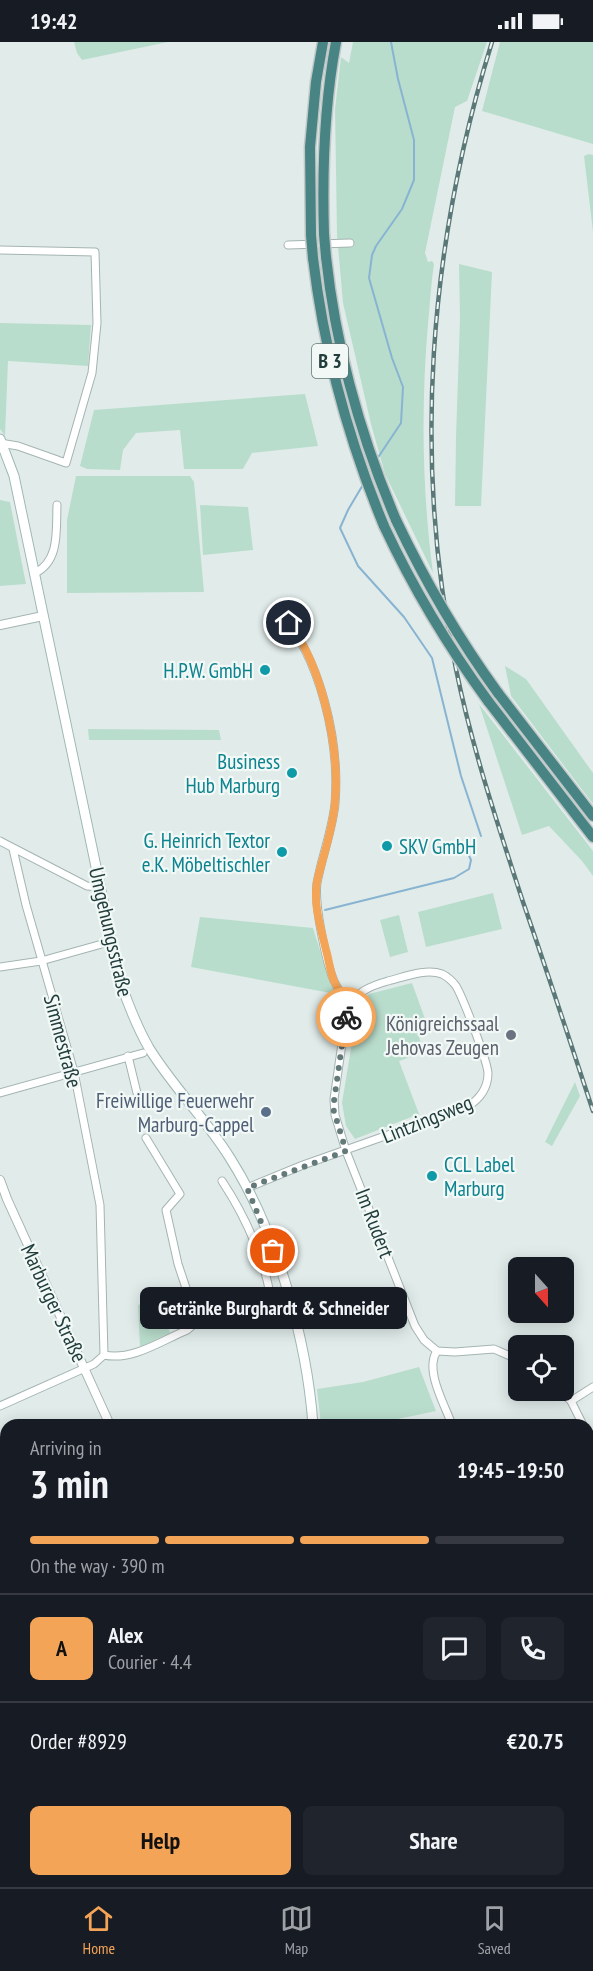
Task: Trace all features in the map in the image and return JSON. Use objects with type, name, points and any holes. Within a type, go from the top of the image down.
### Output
[{"type":"highway","name":"B 3","points":[[323,42],[316,82],[310,147],[311,235],[330,361],[359,461],[384,526],[429,612],[454,653],[488,701],[593,837]]},
{"type":"highway","name":"B 3","points":[[336,42],[328,86],[322,170],[324,234],[329,290],[342,358],[369,450],[396,520],[450,622],[498,693],[593,816]]},
{"type":"main road","name":"Umgehungsstraße","points":[[1,442],[14,476],[120,981],[138,1026],[151,1050],[210,1128],[247,1188],[278,1264],[296,1321],[309,1389],[312,1419]]},
{"type":"street","points":[[288,245],[350,243]]},
{"type":"street","points":[[0,250],[95,252],[97,323],[92,373],[66,463],[1,442]]},
{"type":"street","points":[[34,573],[45,568],[54,552],[57,505]]},
{"type":"street","points":[[279,612],[295,630],[301,642],[320,688],[330,724],[336,774],[335,801],[331,834],[317,882],[316,908],[333,980],[341,994],[350,1003],[333,1108],[346,1151]]},
{"type":"street","points":[[0,625],[43,616]]},
{"type":"street","points":[[0,841],[87,886],[100,887]]},
{"type":"street","name":"Simmestraße","points":[[14,849],[41,961],[74,1072],[100,1205],[104,1354]]},
{"type":"street","points":[[0,967],[41,961],[102,944]]},
{"type":"street","name":"Lintzingsweg","points":[[247,1188],[467,1107],[483,1093],[488,1074],[463,1000],[454,984],[442,974],[416,974],[380,983],[361,992],[350,1003]]},
{"type":"street","points":[[0,1093],[143,1053]]},
{"type":"street","points":[[128,1056],[137,1093]]},
{"type":"street","points":[[0,1406],[98,1361],[104,1354],[117,1357],[129,1355],[194,1325],[196,1318],[178,1264],[166,1210],[180,1194],[146,1138]]},
{"type":"street","name":"Im Rudert","points":[[346,1151],[418,1332],[437,1351]]},
{"type":"street","name":"Marburger Straße","points":[[0,1180],[108,1419]]},
{"type":"street","points":[[222,1181],[230,1192],[258,1251],[272,1300],[272,1315],[281,1321],[296,1321]]},
{"type":"street","points":[[330,1312],[402,1295]]},
{"type":"street","points":[[450,1419],[432,1369],[433,1357],[437,1351],[494,1349],[508,1354]]},
{"type":"street","points":[[574,1399],[593,1387]]},
{"type":"street","points":[[571,1401],[580,1419]]},
{"type":"green space","points":[[74,42],[168,42],[82,60]]},
{"type":"green space","points":[[353,42],[487,42],[467,101],[455,107],[425,253],[428,262],[432,261],[434,264],[426,355],[424,417],[425,479],[433,573],[385,474],[343,303],[337,235],[335,109],[341,57],[349,63]]},
{"type":"green space","points":[[500,42],[593,42],[593,144],[482,111]]},
{"type":"green space","points":[[593,155],[593,232],[584,156]]},
{"type":"green space","points":[[459,264],[492,272],[481,506],[455,506],[460,318]]},
{"type":"green space","points":[[0,323],[91,325],[88,366],[8,361],[5,436],[0,429]]},
{"type":"green space","points":[[305,394],[318,446],[252,453],[243,469],[184,469],[180,430],[136,433],[123,450],[120,470],[87,469],[80,466],[94,410]]},
{"type":"green space","points":[[76,476],[190,476],[194,482],[204,592],[67,593],[67,520]]},
{"type":"green space","points":[[0,500],[10,502],[26,584],[0,586]]},
{"type":"green space","points":[[200,505],[248,507],[253,550],[203,555]]},
{"type":"green space","points":[[505,666],[526,679],[593,773],[593,804],[511,696]]},
{"type":"green space","points":[[479,704],[593,851],[593,876],[549,826],[522,835]]},
{"type":"green space","points":[[88,729],[219,730],[221,740],[89,740]]},
{"type":"green space","points":[[493,893],[502,929],[426,947],[418,912]]},
{"type":"green space","points":[[399,915],[408,952],[390,957],[380,920]]},
{"type":"green space","points":[[200,917],[313,928],[331,986],[336,994],[191,967]]},
{"type":"green space","points":[[412,983],[428,1027],[417,1031],[424,1052],[399,1061],[419,1114],[355,1139],[346,1126],[342,1103],[358,1006],[369,994]]},
{"type":"green space","points":[[575,1082],[580,1096],[552,1146],[545,1142]]},
{"type":"green space","points":[[157,1297],[170,1333],[140,1347],[138,1305]]},
{"type":"green space","points":[[419,1367],[436,1411],[398,1419],[320,1419],[317,1389],[363,1382]]},
{"type":"waterway","points":[[377,459],[401,423],[403,387],[392,358],[369,278],[372,255],[402,209],[414,180],[414,140],[391,42]]},
{"type":"waterway","points":[[364,483],[340,528],[358,566],[404,617],[432,658],[461,776],[481,836]]},
{"type":"waterway","points":[[325,910],[454,878],[469,869],[471,860],[463,843]]},
{"type":"railway","points":[[492,42],[471,119],[454,196],[441,274],[434,353],[431,432],[434,511],[442,590],[456,669],[470,728],[504,844],[593,1111]]},
{"type":"way so far","points":[[273,1251],[247,1188],[303,1165],[346,1151],[333,1108],[346,1017]]},
{"type":"place","name":"H.P.W. GmbH","points":[[265,670]]},
{"type":"place","name":"Business Hub Marburg","points":[[292,773]]},
{"type":"place","name":"SKV GmbH","points":[[387,846]]},
{"type":"place","name":"G. Heinrich Textor e.K. Möbeltischler","points":[[282,852]]},
{"type":"place","name":"Königreichssaal Jehovas Zeugen","points":[[511,1035]]},
{"type":"place","name":"Freiwillige Feuerwehr Marburg-Cappel","points":[[266,1112]]},
{"type":"place","name":"CCL Label Marburg","points":[[432,1176]]},
{"type":"place","name":"Getränke Burghardt & Schneider","points":[[273,1251]]},
{"type":"route","points":[[289,623],[301,642],[315,675],[330,724],[336,774],[334,816],[317,882],[316,899],[333,980],[341,994],[350,1003],[346,1017]]}]
